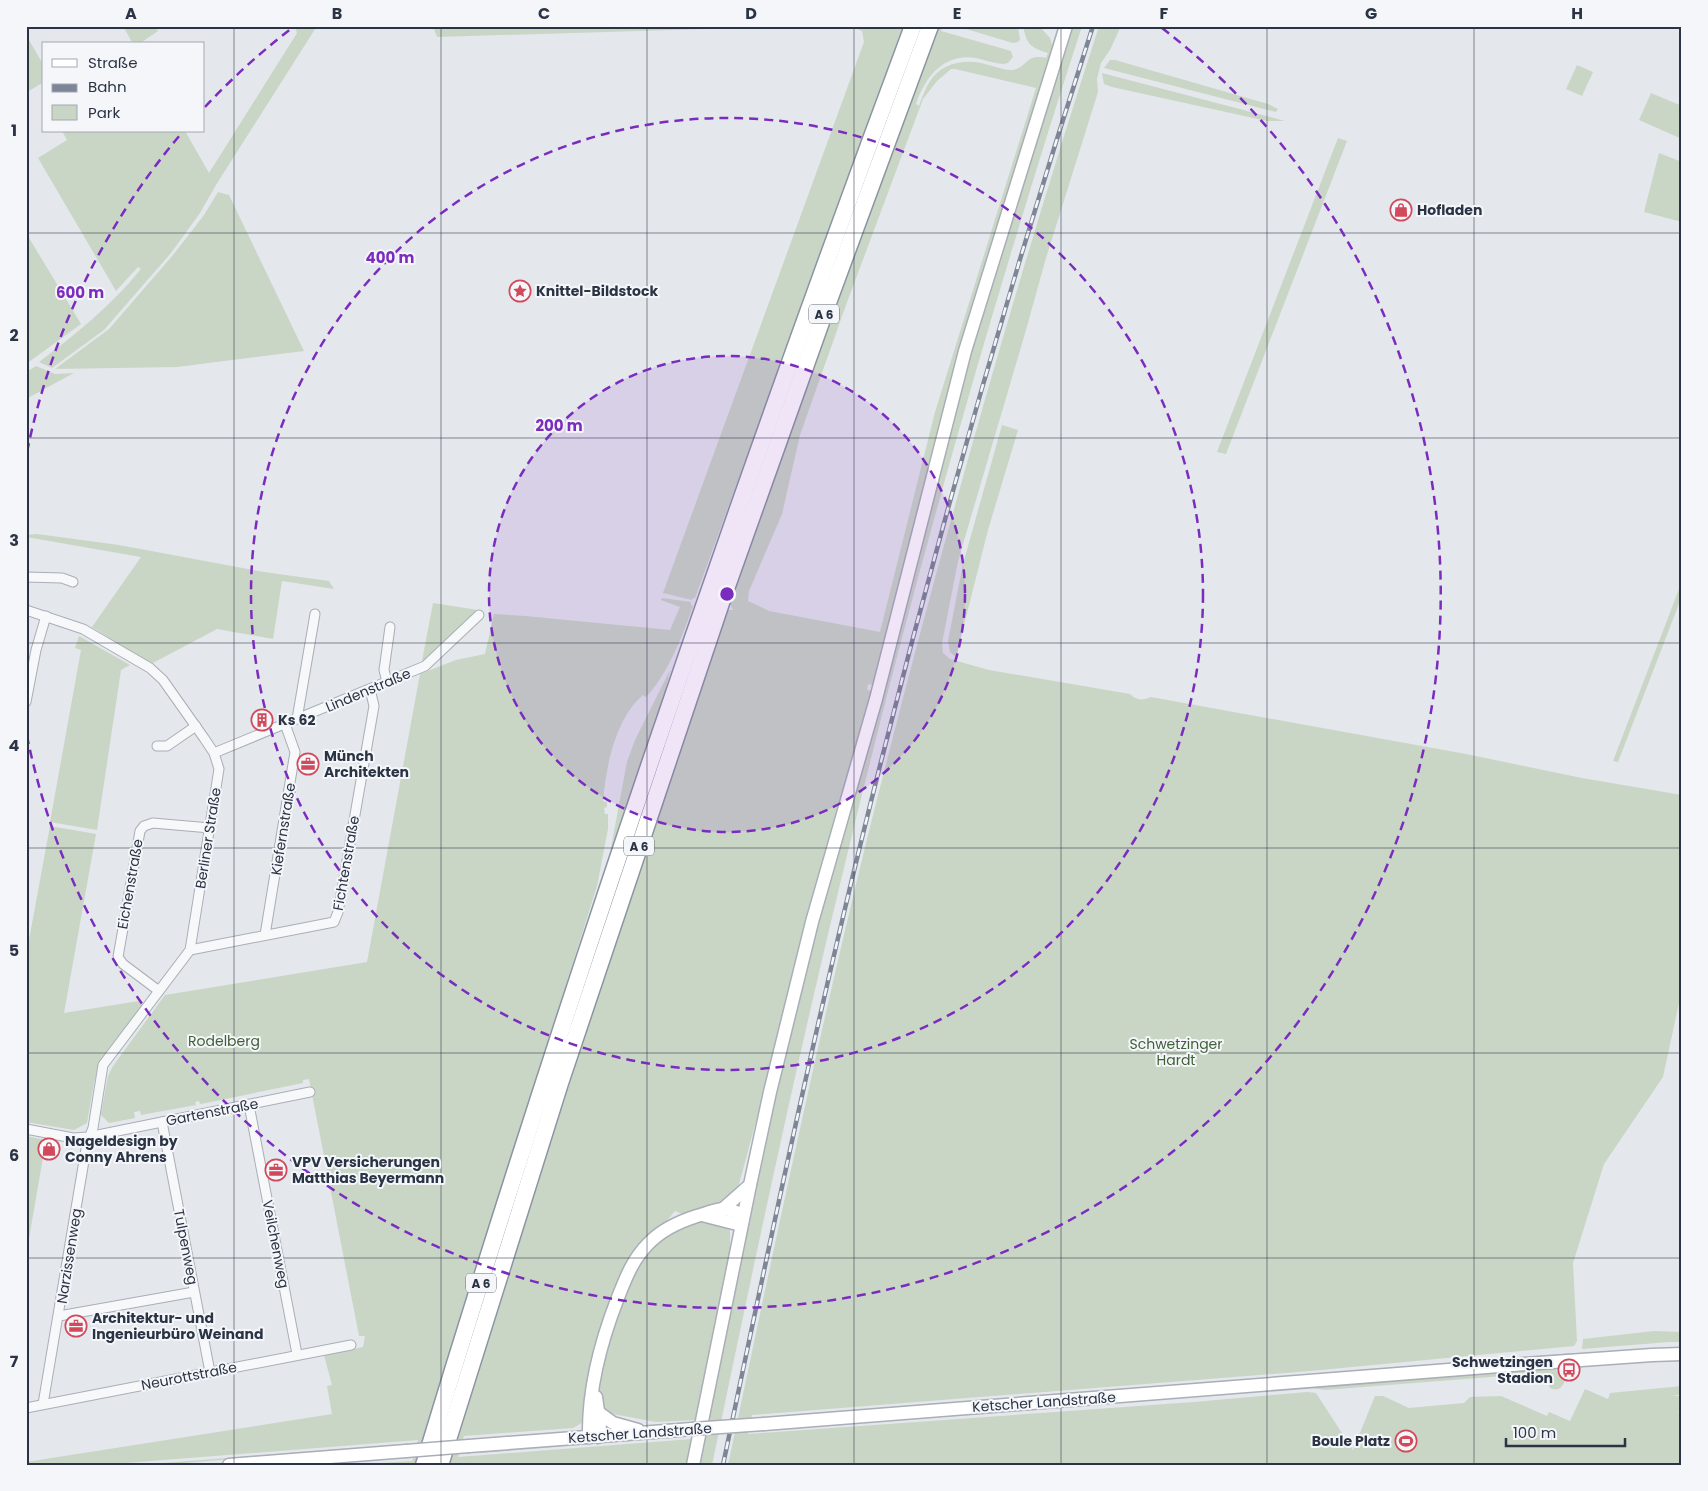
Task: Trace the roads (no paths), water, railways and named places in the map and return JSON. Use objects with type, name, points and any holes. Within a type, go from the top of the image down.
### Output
[{"type":"highway","name":"A 6","points":[[440,1465],[712,605],[810,304],[913,26]]},
{"type":"highway","name":"A 6","points":[[424,1465],[602,905],[712,605],[930,26]]},
{"type":"main road","points":[[693,1465],[742,1220],[795,988],[876,699],[953,392],[979,300],[1066,26]]},
{"type":"main road","points":[[593,1437],[591,1403],[603,1338],[634,1262],[647,1244],[659,1234],[680,1222],[724,1208],[750,1185]]},
{"type":"main road","points":[[724,1208],[742,1220]]},
{"type":"main road","points":[[702,1214],[742,1220]]},
{"type":"main road","name":"Ketscher Landstraße","points":[[229,1465],[1652,1354],[1682,1354]]},
{"type":"main road","points":[[593,1437],[600,1425],[594,1381]]},
{"type":"main road","points":[[598,1412],[609,1421],[645,1433]]},
{"type":"street","points":[[26,576],[62,578],[72,582]]},
{"type":"street","name":"Berliner Straße","points":[[26,610],[83,629],[150,668],[163,680],[196,726],[214,753],[219,769],[190,950],[103,1065],[93,1128],[88,1137]]},
{"type":"street","points":[[297,719],[315,614]]},
{"type":"street","name":"Lindenstraße","points":[[214,753],[425,666],[480,615]]},
{"type":"street","points":[[27,698],[36,650],[46,616]]},
{"type":"street","points":[[387,682],[384,670],[390,627]]},
{"type":"street","name":"Fichtenstraße","points":[[190,950],[334,922],[338,912],[374,706],[370,689]]},
{"type":"street","name":"Kiefernstraße","points":[[265,935],[296,752],[285,724]]},
{"type":"street","points":[[157,746],[167,746],[196,726]]},
{"type":"street","name":"Eichenstraße","points":[[159,991],[123,964],[118,957],[140,831],[144,826],[153,823],[210,828]]},
{"type":"street","name":"Gartenstraße","points":[[26,1130],[73,1138],[88,1137],[310,1092]]},
{"type":"street","name":"Veilchenweg","points":[[249,1105],[297,1354]]},
{"type":"street","name":"Tulpenweg","points":[[162,1122],[210,1372]]},
{"type":"street","name":"Narzissenweg","points":[[43,1404],[88,1137]]},
{"type":"street","points":[[59,1316],[194,1292]]},
{"type":"street","name":"Neurottstraße","points":[[26,1408],[351,1345]]},
{"type":"railway","points":[[723,1465],[807,1072],[862,838],[914,634],[999,329],[1093,26]]},
{"type":"place","name":"Hofladen","points":[[1401,210]]},
{"type":"place","name":"Knittel-Bildstock","points":[[520,291]]},
{"type":"place","name":"Ks 62","points":[[262,720]]},
{"type":"place","name":"Münch Architekten","points":[[308,764]]},
{"type":"place","name":"Nageldesign by Conny Ahrens","points":[[49,1149]]},
{"type":"place","name":"VPV Versicherungen Matthias Beyermann","points":[[276,1170]]},
{"type":"place","name":"Architektur- und Ingenieurbüro Weinand","points":[[76,1326]]},
{"type":"place","name":"Schwetzingen Stadion","points":[[1569,1370]]},
{"type":"place","name":"Boule Platz","points":[[1406,1441]]},
{"type":"park label","name":"Rodelberg","points":[[224,1041]]},
{"type":"park label","name":"Schwetzinger Hardt","points":[[1176,1052]]}]
